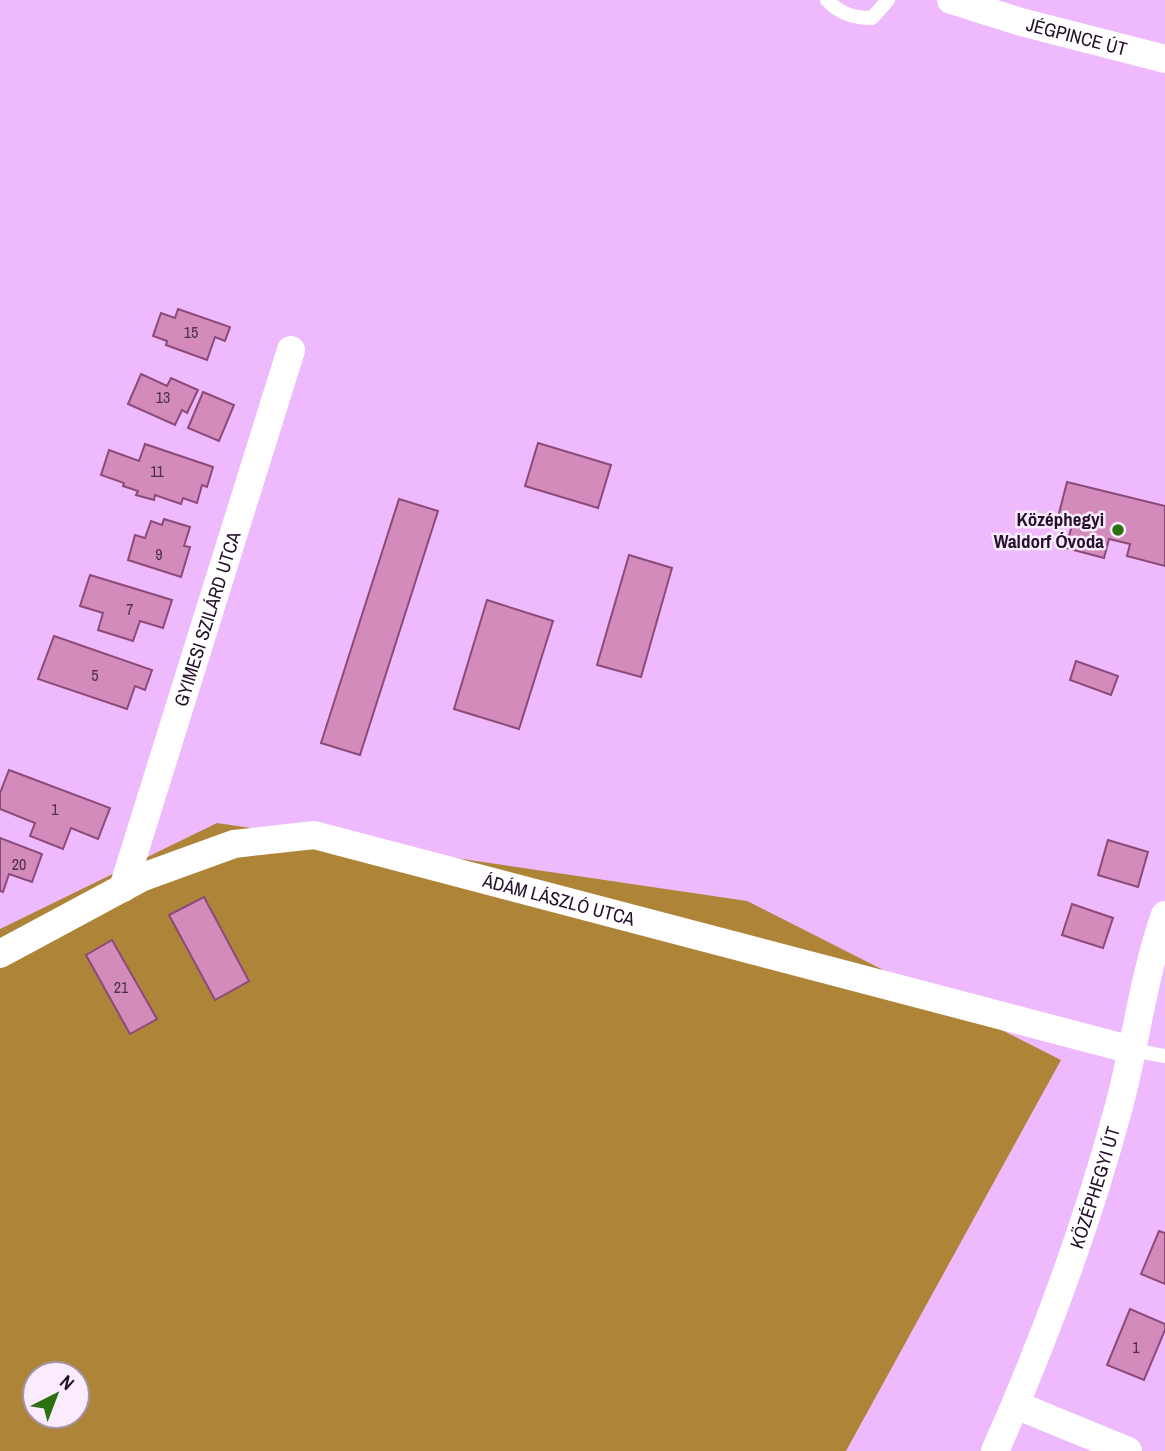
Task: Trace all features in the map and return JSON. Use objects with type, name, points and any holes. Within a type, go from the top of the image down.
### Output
[{"type":"street","name":"JÉGPINCE ÚT","points":[[951,0],[1021,22],[1165,59]]},
{"type":"street","name":"GYIMESI SZILÁRD UTCA","points":[[123,888],[291,350]]},
{"type":"street","name":"ÁDÁM LÁSZLÓ UTCA","points":[[0,954],[144,877],[234,844],[314,835],[1132,1050]]},
{"type":"street","name":"KÖZÉPHEGYI ÚT","points":[[995,1451],[1032,1368],[1084,1228],[1119,1105],[1152,952],[1165,915]]},
{"type":"street","points":[[1016,1405],[1128,1451]]},
{"type":"lane","points":[[827,0],[835,8],[855,18],[872,18],[888,0]]},
{"type":"lane","points":[[1132,1050],[1165,1056]]},
{"type":"shaded area","points":[[217,823],[747,901],[1061,1060],[846,1451],[0,1451],[0,929]]},
{"type":"building","points":[[178,309],[230,327],[225,341],[215,337],[207,360],[166,345],[167,341],[153,336],[161,313],[175,318]]},
{"type":"building","points":[[141,374],[167,386],[171,378],[198,390],[187,413],[182,410],[175,425],[128,404]]},
{"type":"building","points":[[203,392],[234,405],[219,441],[188,428]]},
{"type":"building","points":[[538,443],[611,465],[598,508],[525,486]]},
{"type":"building","points":[[145,444],[213,467],[207,487],[202,485],[197,503],[183,498],[181,504],[155,495],[154,500],[136,495],[138,491],[123,486],[124,483],[101,475],[109,450],[139,461]]},
{"type":"building","name":"Középhegyi Waldorf Óvoda","points":[[1067,482],[1165,506],[1165,566],[1127,556],[1130,544],[1109,539],[1104,558],[1066,548],[1073,521],[1058,517]]},
{"type":"building","points":[[399,499],[438,511],[360,755],[321,743]]},
{"type":"building","points":[[164,519],[190,527],[184,546],[190,547],[181,577],[128,560],[135,535],[145,538],[151,521],[162,525]]},
{"type":"building","points":[[629,555],[672,568],[641,677],[597,665]]},
{"type":"building","points":[[90,575],[172,600],[163,628],[140,621],[133,641],[98,630],[103,613],[80,606]]},
{"type":"building","points":[[487,600],[553,621],[519,729],[454,709]]},
{"type":"building","points":[[54,636],[152,670],[145,690],[135,686],[127,709],[38,679]]},
{"type":"building","points":[[1076,661],[1118,676],[1111,695],[1070,680]]},
{"type":"building","points":[[9,770],[110,808],[98,839],[71,828],[63,849],[30,836],[35,823],[0,809],[0,793]]},
{"type":"building","points":[[0,838],[42,854],[32,882],[9,874],[3,892],[0,891]]},
{"type":"building","points":[[1108,840],[1148,852],[1138,887],[1098,875]]},
{"type":"building","points":[[204,897],[249,981],[215,1000],[169,915]]},
{"type":"building","points":[[1072,904],[1113,918],[1103,948],[1062,935]]},
{"type":"building","points":[[112,940],[157,1019],[130,1034],[86,955]]},
{"type":"building","points":[[1159,1231],[1165,1233],[1165,1284],[1141,1274]]},
{"type":"building","points":[[1130,1309],[1165,1324],[1165,1330],[1144,1380],[1107,1365]]},
{"type":"place","name":"Középhegyi Waldorf Óvoda","points":[[1118,530]]}]
